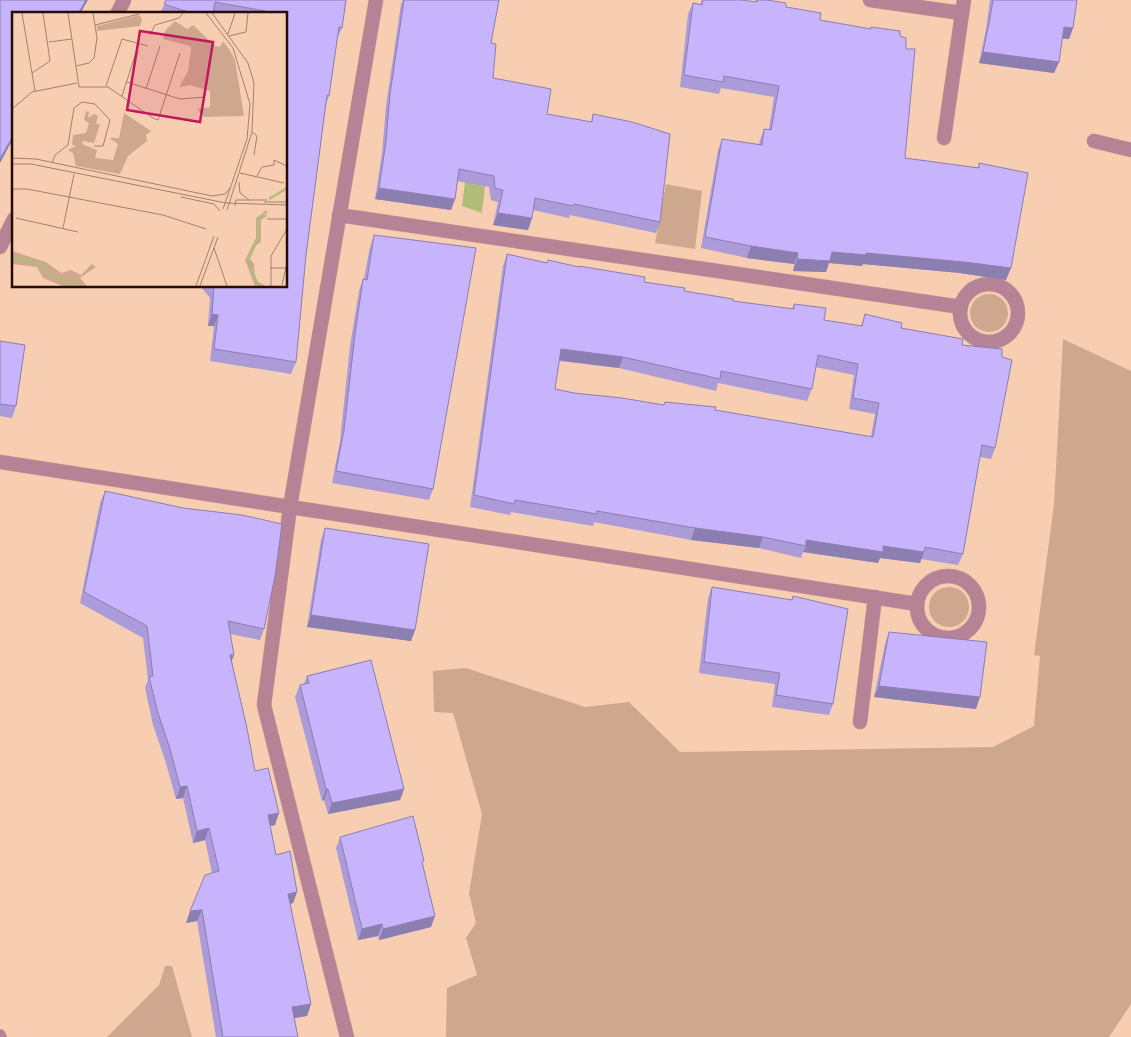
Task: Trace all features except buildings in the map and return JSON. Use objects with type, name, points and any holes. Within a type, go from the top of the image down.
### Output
[{"type":"street","points":[[119,12],[124,0]]},
{"type":"street","points":[[347,1037],[264,705],[290,507],[376,0]]},
{"type":"street","points":[[870,0],[962,6],[944,138]]},
{"type":"street","points":[[1094,141],[1131,150]]},
{"type":"street","points":[[339,215],[961,307]]},
{"type":"street","points":[[0,246],[12,223]]},
{"type":"street","points":[[987,284],[997,285],[1006,289],[1017,304],[1017,323],[1005,338],[996,342],[977,340],[963,326],[960,316],[961,307],[964,298],[978,286],[987,284]]},
{"type":"street","points":[[0,462],[917,604]]},
{"type":"street","points":[[942,576],[952,576],[962,579],[970,585],[976,594],[978,613],[975,623],[968,631],[959,636],[949,638],[938,637],[929,632],[922,624],[917,604],[922,590],[933,580],[942,576]]},
{"type":"street","points":[[860,722],[876,597]]},
{"type":"shaded area","points":[[465,182],[485,186],[482,213],[462,206]]},
{"type":"shaded area","points":[[666,184],[702,191],[695,249],[655,243]]},
{"type":"shaded area","points":[[989,294],[1003,299],[1008,313],[1003,327],[989,332],[975,327],[970,313],[975,299]]},
{"type":"shaded area","points":[[1063,339],[1131,371],[1131,1004],[1109,1037],[446,1037],[447,988],[477,975],[466,938],[476,923],[469,893],[482,814],[453,713],[434,712],[433,671],[466,668],[585,707],[629,702],[680,752],[993,747],[1034,726],[1040,656],[1034,655],[1054,504]]},
{"type":"shaded area","points":[[953,587],[960,590],[966,596],[969,607],[968,615],[960,624],[953,627],[945,627],[938,624],[930,615],[929,603],[932,596],[941,588]]},
{"type":"shaded area","points":[[165,966],[172,966],[192,1037],[107,1037],[159,985]]}]
